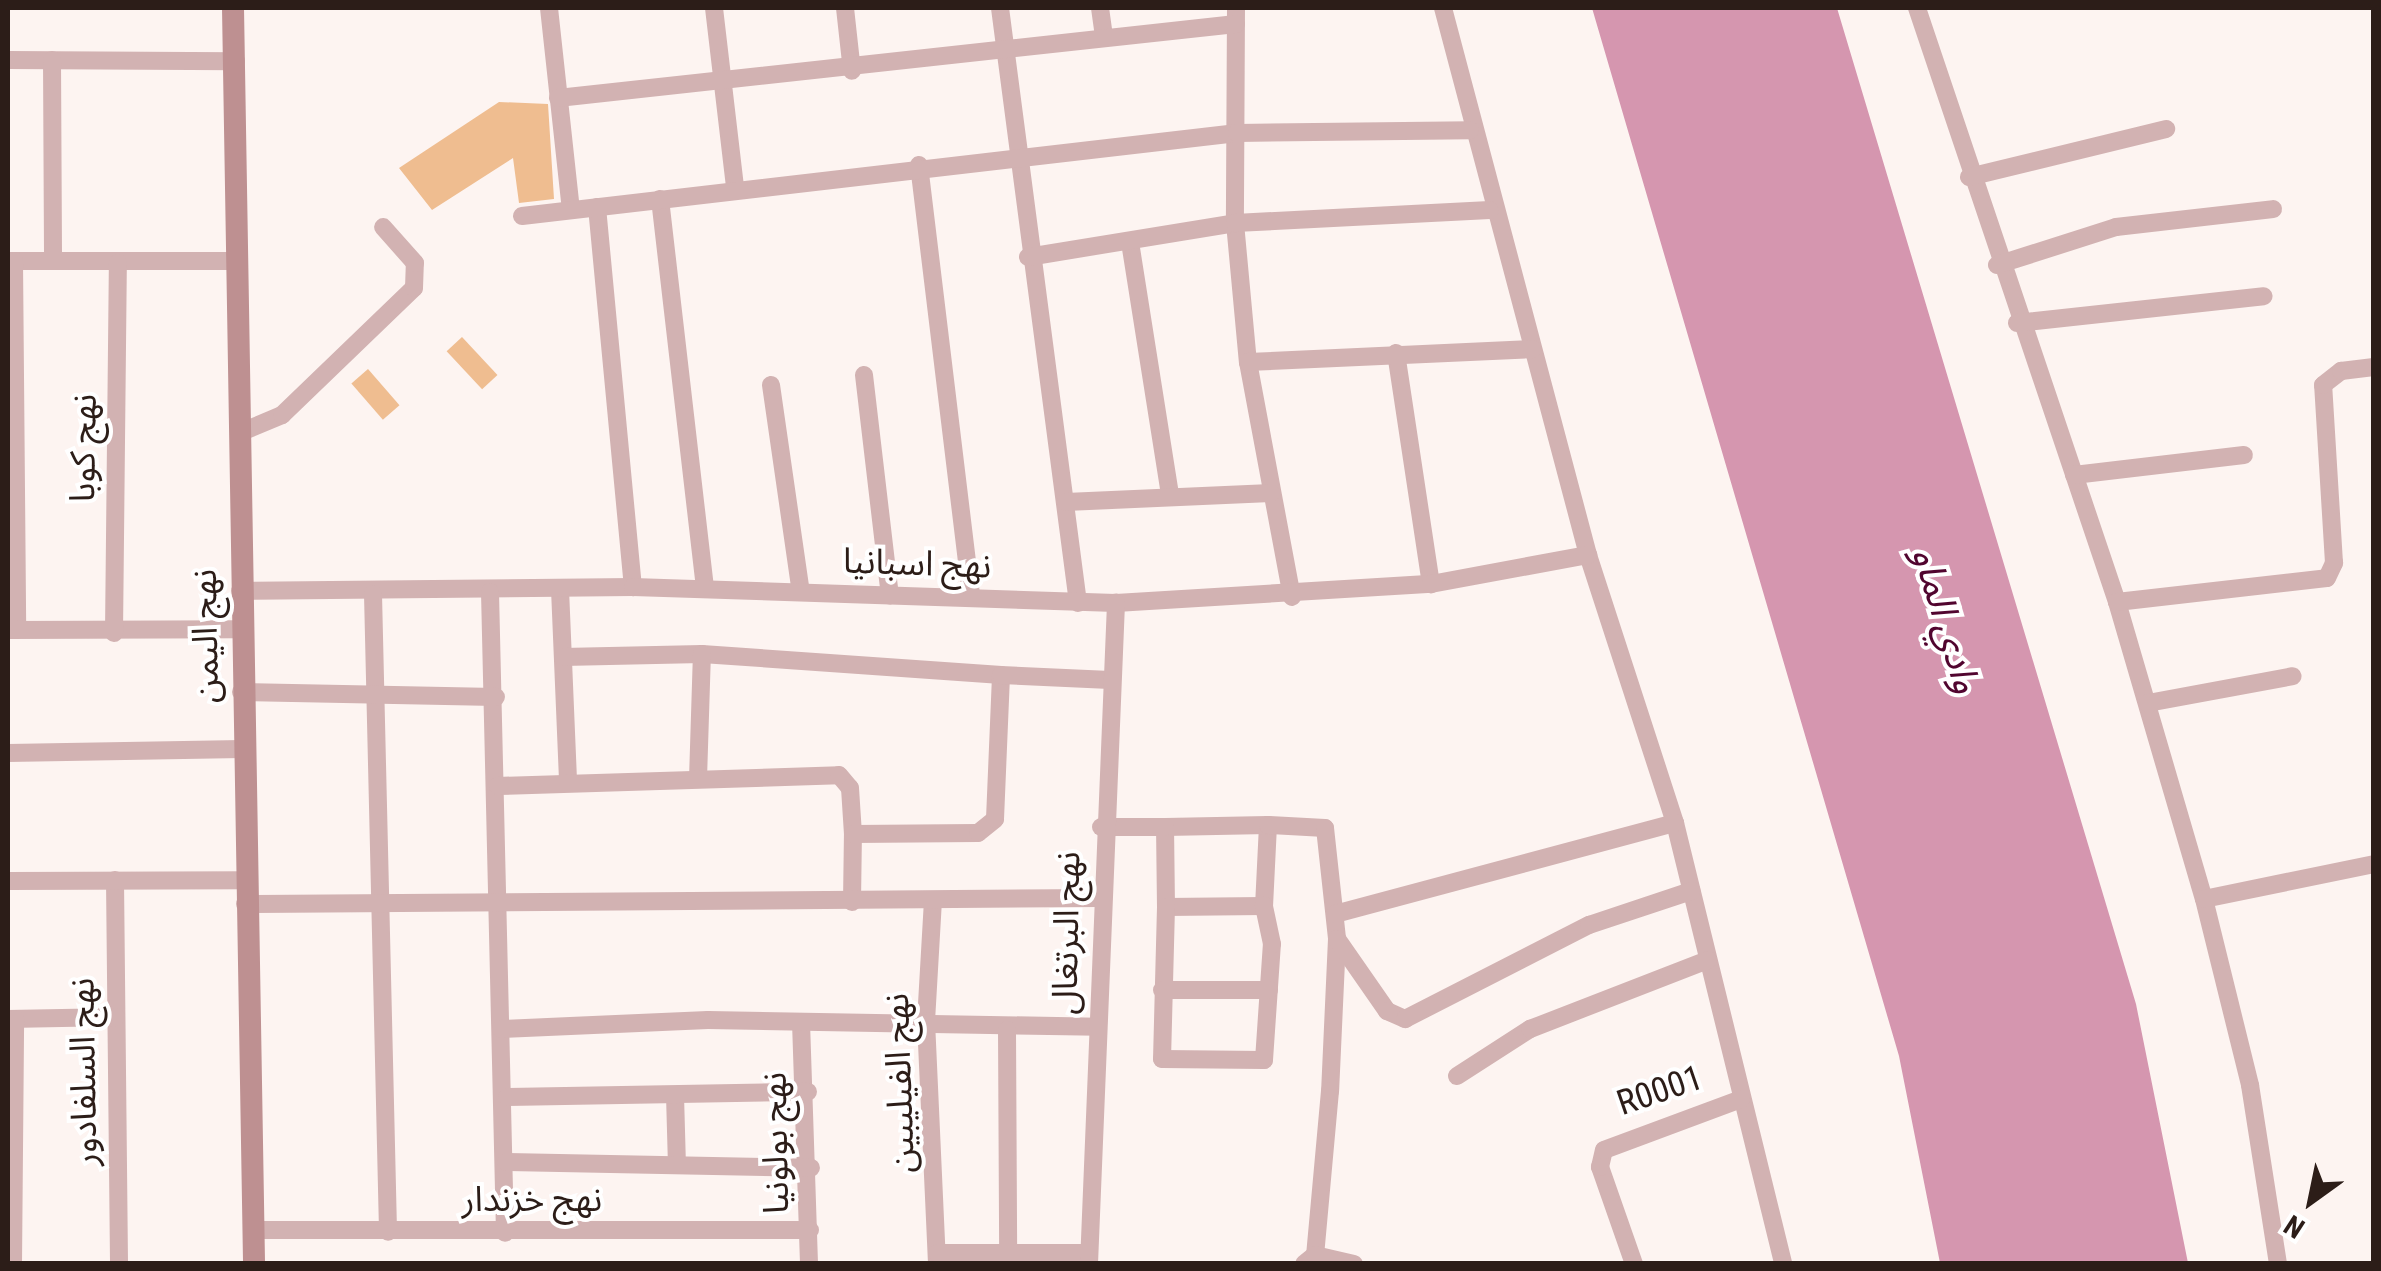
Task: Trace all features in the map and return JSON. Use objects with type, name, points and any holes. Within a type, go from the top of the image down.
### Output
[{"type":"main road","name":"نهج اليمن","points":[[233,8],[244,880],[254,1264]]},
{"type":"street","points":[[549,8],[571,210]]},
{"type":"street","points":[[714,8],[735,188]]},
{"type":"street","points":[[845,8],[852,71]]},
{"type":"street","points":[[1000,8],[1028,257],[1078,603]]},
{"type":"street","points":[[1100,8],[1104,38]]},
{"type":"street","points":[[1444,8],[1490,210],[1533,349],[1588,555],[1676,823],[1740,1098],[1784,1264]]},
{"type":"street","points":[[1916,8],[2016,323],[2074,475],[2148,703],[2204,898],[2250,1085],[2278,1264]]},
{"type":"street","points":[[558,98],[852,71],[1104,38],[1236,16],[1236,223],[1248,362],[1292,597]]},
{"type":"street","points":[[8,60],[236,62]]},
{"type":"street","points":[[52,60],[52,259]]},
{"type":"street","points":[[1969,176],[2166,129]]},
{"type":"street","points":[[522,216],[919,166],[1237,133],[1470,130]]},
{"type":"street","points":[[919,166],[971,597]]},
{"type":"street","points":[[660,199],[705,588]]},
{"type":"street","points":[[597,207],[632,587]]},
{"type":"street","points":[[1997,265],[2116,228],[2273,209]]},
{"type":"street","points":[[1028,257],[1236,223],[1490,210]]},
{"type":"street","points":[[240,433],[282,414],[414,288],[416,263],[383,227]]},
{"type":"street","points":[[1130,242],[1170,494]]},
{"type":"street","points":[[239,261],[11,261],[12,630],[240,630]]},
{"type":"street","name":"نهج كوبا","points":[[114,633],[118,263]]},
{"type":"street","points":[[2016,323],[2264,296]]},
{"type":"street","points":[[1248,362],[1533,349]]},
{"type":"street","points":[[1396,353],[1431,584]]},
{"type":"street","points":[[2117,602],[2327,578],[2334,562],[2322,385],[2341,371],[2374,367]]},
{"type":"street","points":[[864,375],[890,595]]},
{"type":"street","points":[[771,385],[801,592]]},
{"type":"street","points":[[2074,475],[2244,455]]},
{"type":"street","points":[[1066,502],[1170,494],[1271,493]]},
{"type":"street","name":"نهج اسبانيا","points":[[240,591],[373,594],[705,588],[1116,603],[1292,597],[1431,584],[1588,555]]},
{"type":"street","points":[[560,589],[568,780]]},
{"type":"street","points":[[490,592],[496,697],[501,1029],[507,1098],[505,1233]]},
{"type":"street","points":[[373,594],[385,908],[388,1232]]},
{"type":"street","name":"نهج البرتغال","points":[[1089,1258],[1102,827],[1116,603]]},
{"type":"street","points":[[563,656],[702,654],[1110,680]]},
{"type":"street","points":[[698,779],[702,654]]},
{"type":"street","points":[[853,834],[989,828],[1002,675]]},
{"type":"street","points":[[2148,703],[2292,676]]},
{"type":"street","points":[[242,692],[496,697]]},
{"type":"street","points":[[8,754],[242,749]]},
{"type":"street","points":[[498,786],[568,780],[839,775],[850,788],[852,902]]},
{"type":"street","points":[[1335,914],[1676,823]]},
{"type":"street","points":[[1166,827],[1162,1059],[1264,1060],[1269,990],[1264,906],[1268,825]]},
{"type":"street","points":[[1102,827],[1325,828],[1337,939],[1310,1259],[1354,1264]]},
{"type":"street","points":[[2204,898],[2374,864]]},
{"type":"street","name":"نهج السلفادور","points":[[116,880],[119,1264]]},
{"type":"street","points":[[8,881],[244,880]]},
{"type":"street","points":[[1337,939],[1388,1011],[1405,1020],[1589,925],[1692,891]]},
{"type":"street","points":[[245,904],[500,908],[1100,898]]},
{"type":"street","name":"نهج الفيليبين","points":[[933,900],[926,1022],[937,1258]]},
{"type":"street","points":[[1166,907],[1264,906]]},
{"type":"street","points":[[1457,1076],[1530,1029],[1708,960]]},
{"type":"street","points":[[1162,990],[1269,990]]},
{"type":"street","points":[[13,1264],[11,1019],[116,1017]]},
{"type":"street","points":[[501,1029],[800,1022],[926,1022],[1008,1030],[1098,1026]]},
{"type":"street","name":"نهج بولونيا","points":[[800,1022],[811,1168],[809,1264]]},
{"type":"street","points":[[1008,1030],[1008,1252]]},
{"type":"street","points":[[507,1098],[808,1092]]},
{"type":"street","points":[[675,1096],[677,1166]]},
{"type":"street","name":"R0001","points":[[1634,1264],[1600,1166],[1604,1150],[1740,1098]]},
{"type":"street","points":[[506,1162],[811,1168]]},
{"type":"street","name":"نهج خزندار","points":[[254,1230],[810,1230]]},
{"type":"street","points":[[937,1258],[1008,1252],[1089,1258]]},
{"type":"water","name":"وادي الماو","points":[[1592,8],[1837,8],[2136,1004],[2188,1263],[1940,1263],[1899,1056]]},
{"type":"building","points":[[499,102],[548,104],[554,199],[519,203],[513,158],[432,210],[399,168]]},
{"type":"building","points":[[462,337],[497,375],[482,389],[447,351]]},
{"type":"building","points":[[368,369],[399,405],[383,420],[351,383]]}]
